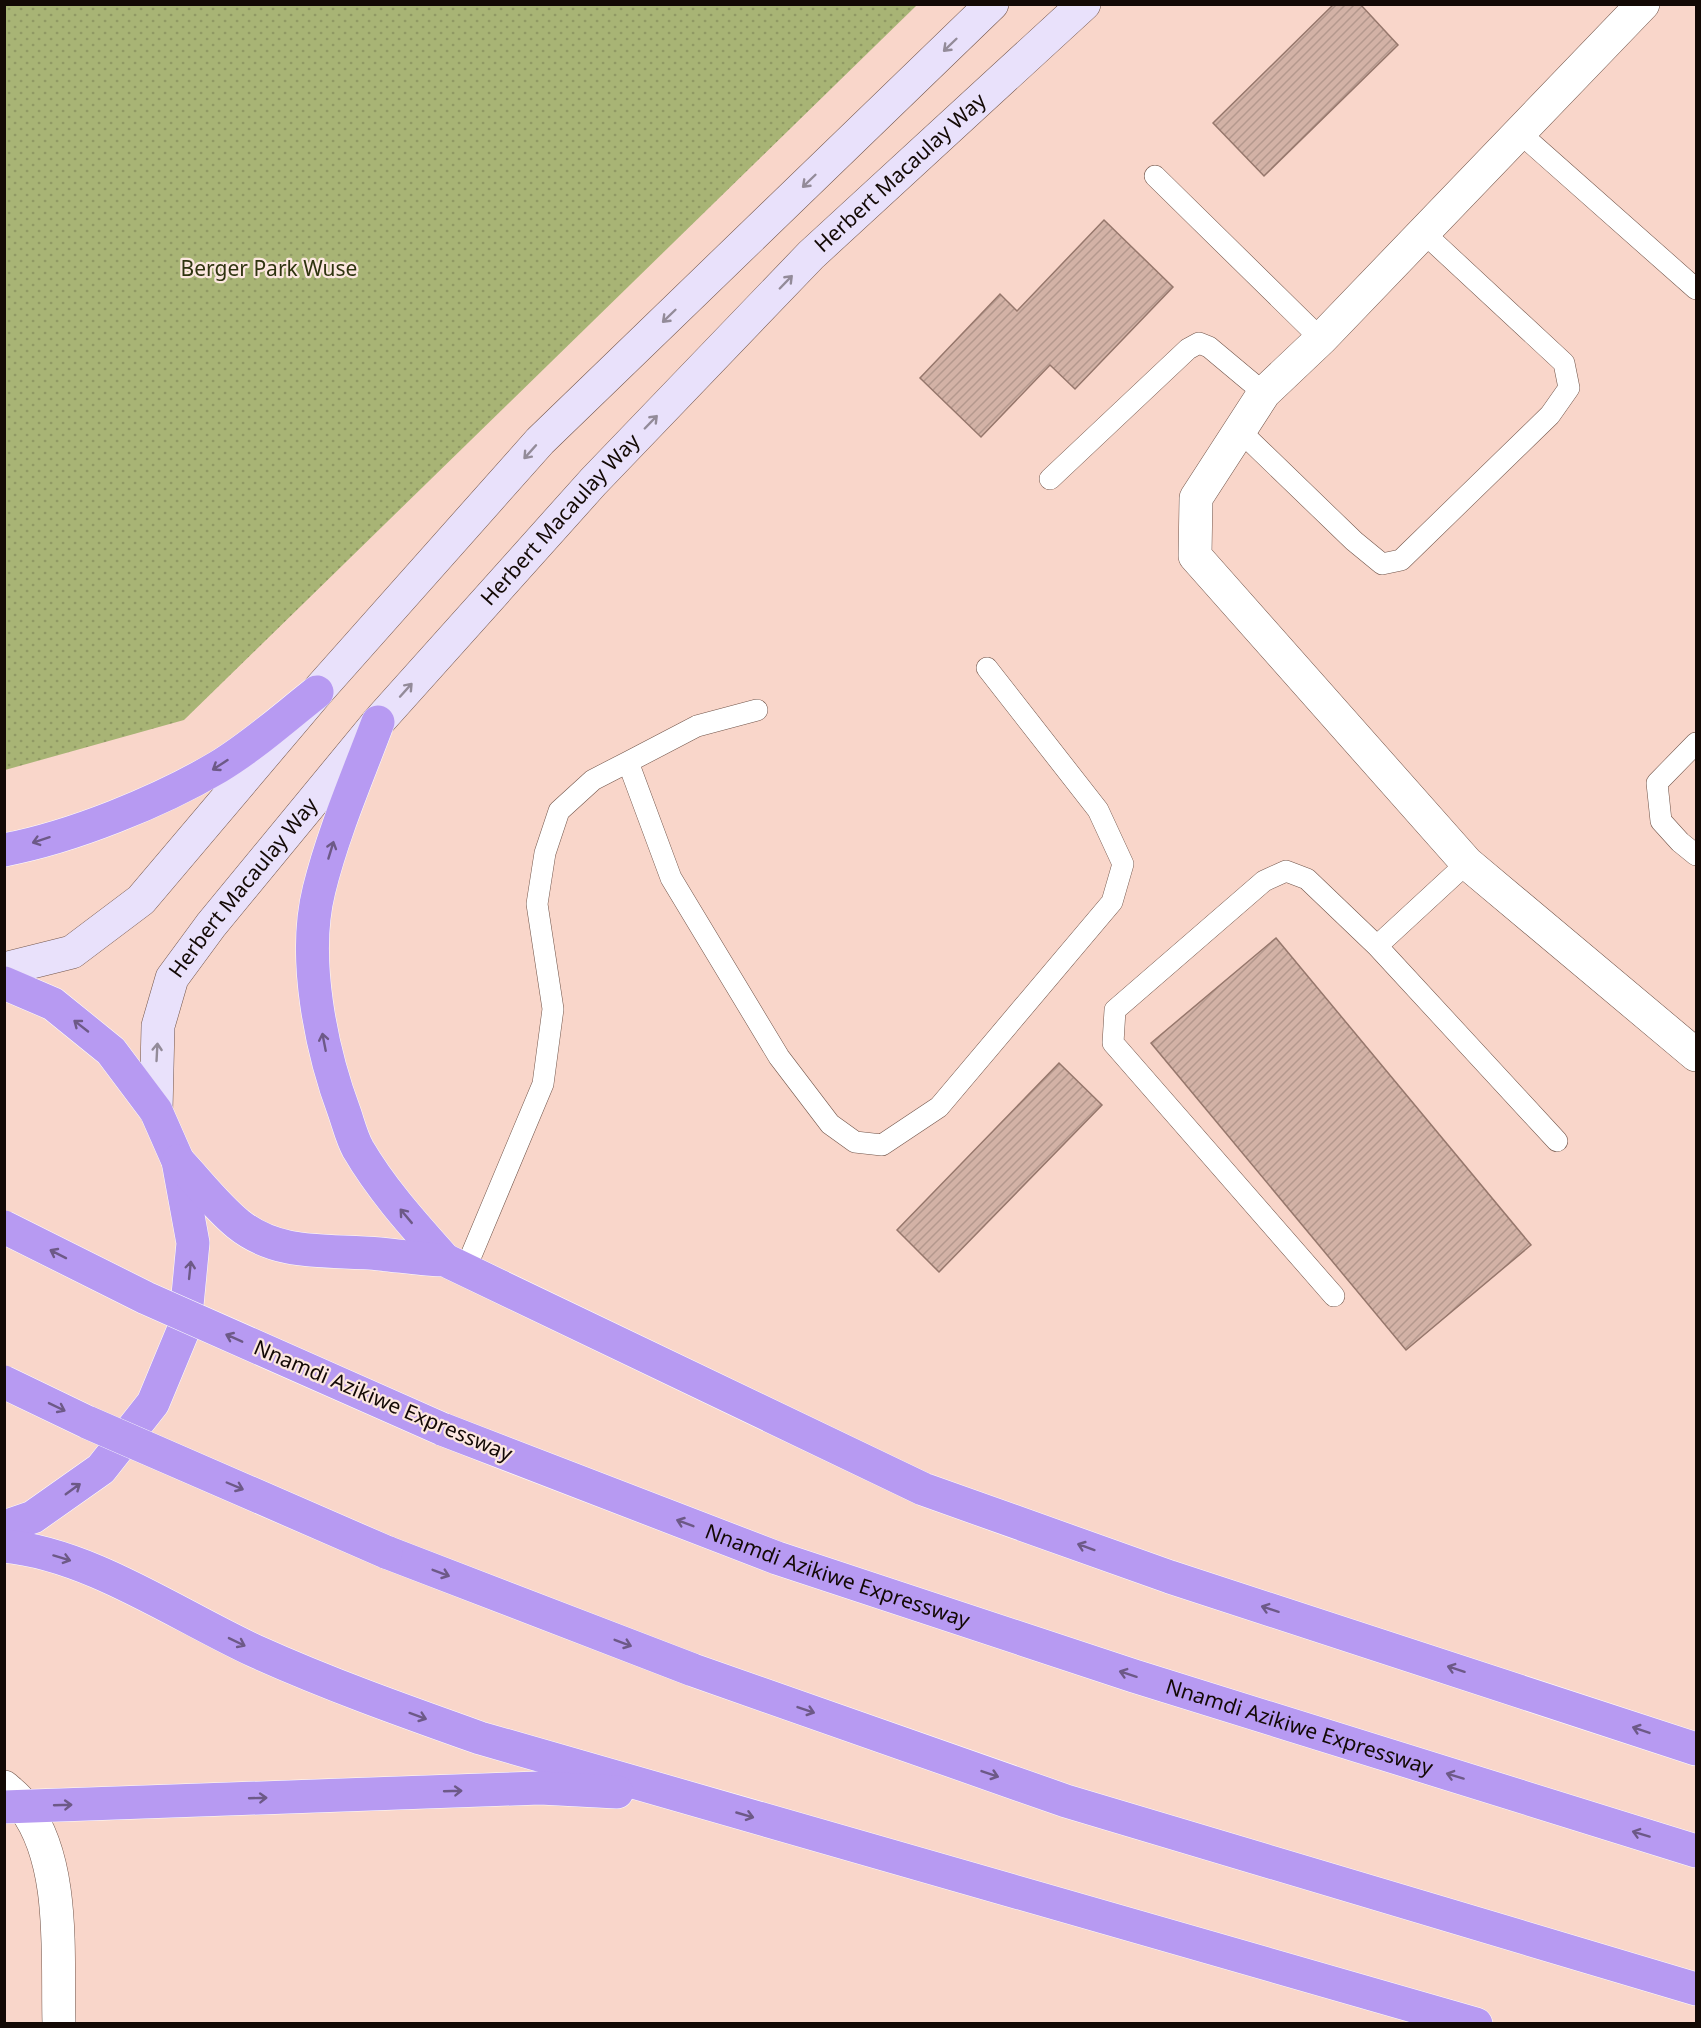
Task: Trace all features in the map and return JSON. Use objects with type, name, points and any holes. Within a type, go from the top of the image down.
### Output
[{"type":"highway","points":[[4,850],[84,826],[153,800],[219,766],[317,692]]},
{"type":"highway","points":[[378,722],[338,826],[318,892],[312,956],[319,1019],[330,1076],[356,1146],[381,1186],[455,1265]]},
{"type":"highway","points":[[4,983],[53,1004],[111,1051],[156,1111],[178,1161],[193,1243],[185,1326],[153,1403],[101,1469],[33,1518],[4,1527]]},
{"type":"highway","points":[[178,1161],[239,1225],[268,1242],[303,1251],[381,1254],[455,1265],[923,1489],[1170,1577],[1696,1749]]},
{"type":"highway","name":"Nnamdi Azikiwe Expressway","points":[[4,1227],[146,1298],[441,1429],[777,1558],[1134,1676],[1696,1851]]},
{"type":"highway","points":[[4,1382],[87,1422],[386,1552],[693,1670],[1066,1801],[1696,1989]]},
{"type":"highway","points":[[4,1546],[36,1550],[75,1562],[254,1650],[343,1688],[480,1738],[1438,2018],[1476,2024]]},
{"type":"highway","points":[[11,1800],[540,1788],[600,1790],[709,1805]]},
{"type":"main road","points":[[4,969],[72,952],[141,900],[317,692],[540,441],[992,4]]},
{"type":"main road","name":"Herbert Macaulay Way","points":[[156,1111],[158,1026],[172,978],[211,925],[378,722],[593,482],[811,255],[1084,4]]},
{"type":"street","points":[[1643,4],[1521,134],[1321,339],[1264,393],[1238,429],[1196,498],[1195,556],[1467,863],[1696,1055]]},
{"type":"street","points":[[11,1800],[38,1831],[47,1855],[55,1896],[59,2024]]},
{"type":"lane","points":[[1521,134],[1696,288]]},
{"type":"lane","points":[[1155,176],[1321,339]]},
{"type":"lane","points":[[1238,429],[1354,541],[1382,564],[1401,560],[1550,415],[1569,388],[1564,363],[1424,233]]},
{"type":"lane","points":[[1050,479],[1188,350],[1199,344],[1209,347],[1264,393]]},
{"type":"lane","points":[[628,762],[671,878],[779,1057],[830,1124],[855,1142],[882,1145],[939,1107],[1112,902],[1123,864],[1098,810],[987,668]]},
{"type":"lane","points":[[455,1265],[543,1084],[553,1009],[537,904],[545,854],[559,811],[593,780],[697,726],[757,710]]},
{"type":"lane","points":[[1696,743],[1657,783],[1661,821],[1696,855]]},
{"type":"lane","points":[[1377,946],[1467,863]]},
{"type":"lane","points":[[1334,1296],[1113,1043],[1115,1010],[1264,881],[1286,871],[1307,879],[1377,946],[1557,1141]]},
{"type":"green space","name":"Berger Park Wuse","points":[[5,4],[917,5],[184,720],[5,770]]},
{"type":"building","points":[[1334,4],[1360,4],[1398,45],[1264,176],[1213,123]]},
{"type":"building","points":[[1104,220],[1173,287],[1075,389],[1050,365],[981,437],[920,378],[1000,294],[1017,311]]},
{"type":"building","points":[[1276,938],[1531,1245],[1406,1350],[1151,1043]]},
{"type":"building","points":[[1059,1063],[1102,1105],[939,1272],[897,1230]]}]
